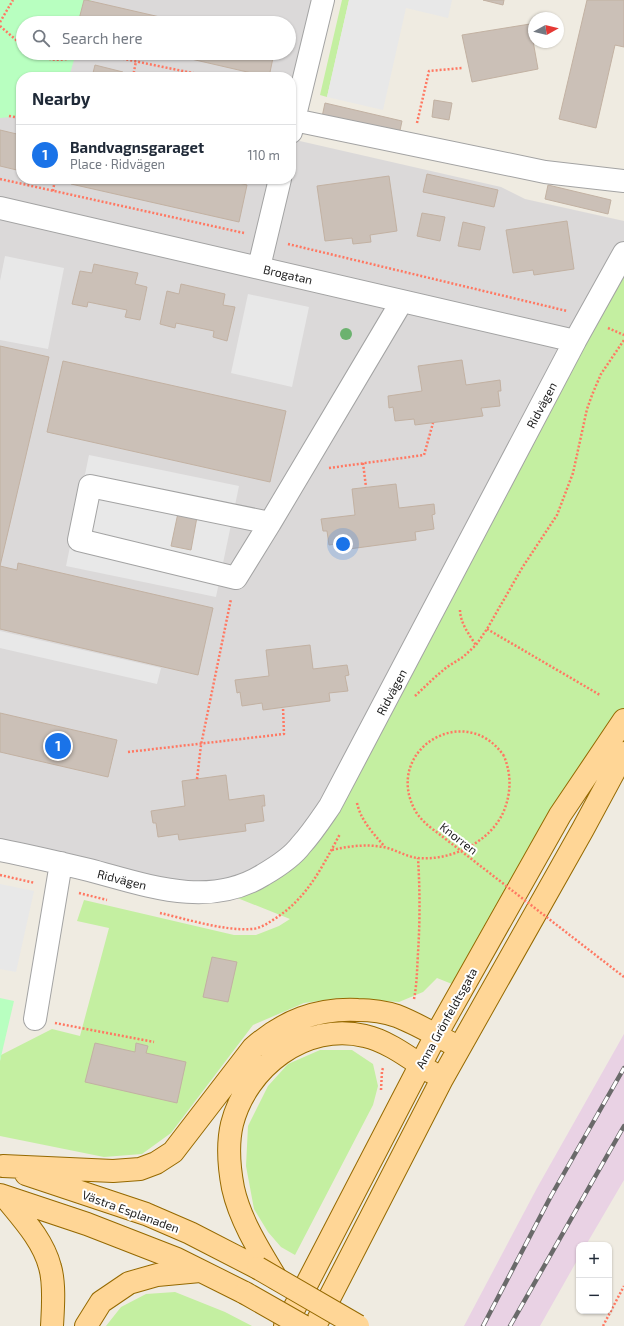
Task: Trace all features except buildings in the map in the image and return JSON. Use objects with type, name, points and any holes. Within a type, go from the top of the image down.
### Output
[{"type":"main road","name":"Anna Grönfeldtsgata","points":[[285,1326],[419,1065],[560,815],[624,720]]},
{"type":"main road","points":[[315,1326],[442,1079],[583,829],[624,753]]},
{"type":"main road","points":[[1,1165],[113,1171],[140,1169],[156,1163],[173,1152],[253,1048],[264,1038],[278,1029],[311,1014],[345,1009],[382,1012],[396,1015],[459,1048]]},
{"type":"main road","points":[[266,1268],[238,1204],[232,1182],[229,1156],[232,1124],[240,1104],[253,1081],[263,1068],[295,1044],[325,1034],[348,1033],[365,1036],[392,1048],[442,1079]]},
{"type":"main road","name":"Västra Esplanaden","points":[[1,1165],[146,1214],[190,1233],[266,1268],[358,1326]]},
{"type":"main road","points":[[3,1196],[94,1227],[177,1259],[245,1293],[303,1326]]},
{"type":"main road","points":[[3,1196],[34,1234],[44,1250],[51,1268],[52,1326]]},
{"type":"main road","points":[[86,1326],[102,1302],[129,1283],[157,1274],[201,1271]]},
{"type":"street","points":[[296,110],[323,0]]},
{"type":"street","points":[[296,127],[412,144],[545,172],[624,181]]},
{"type":"street","points":[[260,268],[279,184]]},
{"type":"street","name":"Brogatan","points":[[0,208],[575,341]]},
{"type":"street","name":"Ridvägen","points":[[0,850],[61,863],[169,890],[201,892],[220,891],[246,884],[263,875],[300,846],[330,806],[340,788],[575,341],[624,253]]},
{"type":"street","points":[[270,523],[90,486],[79,540],[236,578],[270,523],[301,472],[402,301]]},
{"type":"street","points":[[35,1020],[61,863]]},
{"type":"path","points":[[0,22],[13,0]]},
{"type":"path","points":[[0,26],[16,40]]},
{"type":"path","points":[[127,60],[187,72]]},
{"type":"path","points":[[134,72],[136,62]]},
{"type":"path","points":[[412,144],[429,71],[462,68]]},
{"type":"path","points":[[9,116],[16,117]]},
{"type":"path","points":[[0,179],[16,182]]},
{"type":"path","points":[[24,184],[266,238],[572,312],[624,335]]},
{"type":"path","points":[[53,190],[54,184]]},
{"type":"path","points":[[410,700],[434,678],[476,644],[487,629],[522,568],[557,515],[573,473],[587,408],[601,374],[624,340]]},
{"type":"path","points":[[301,472],[424,455],[433,423]]},
{"type":"path","points":[[363,463],[366,487]]},
{"type":"path","points":[[197,779],[201,745],[236,578]]},
{"type":"path","points":[[460,604],[462,621],[476,644]]},
{"type":"path","points":[[487,629],[600,696]]},
{"type":"path","points":[[128,752],[201,745],[284,734],[283,707]]},
{"type":"path","name":"Knorren","points":[[418,858],[457,853],[468,848],[484,837],[500,818],[505,807],[510,784],[508,766],[504,756],[491,741],[472,732],[460,731],[438,736],[429,741],[415,757],[410,767],[407,779],[408,791],[417,813],[443,837],[624,977]]},
{"type":"path","points":[[356,802],[359,813],[366,825],[385,847]]},
{"type":"path","points":[[332,850],[354,846],[385,847],[400,854],[418,858],[420,881],[416,988],[414,1000],[405,1019]]},
{"type":"path","points":[[35,1020],[154,1042]]},
{"type":"path","points":[[381,1093],[382,1071],[392,1048]]},
{"type":"path","points":[[603,1326],[624,1286]]},
{"type":"shaded area","points":[[0,0],[323,0],[296,111],[296,72],[16,72],[16,184],[296,184],[296,140],[501,187],[525,199],[624,221],[624,253],[300,846],[220,891],[0,850]]},
{"type":"shaded area","points":[[349,0],[452,0],[448,18],[406,8],[383,110],[327,97]]},
{"type":"shaded area","points":[[5,256],[64,268],[48,349],[0,340],[0,281]]},
{"type":"shaded area","points":[[248,294],[309,307],[292,387],[231,373]]},
{"type":"shaded area","points":[[89,455],[239,486],[216,597],[66,566]]},
{"type":"shaded area","points":[[0,631],[161,668],[157,684],[0,648]]},
{"type":"shaded area","points":[[0,884],[34,891],[16,972],[0,969]]},
{"type":"shaded area","points":[[624,1034],[624,1180],[588,1242],[576,1242],[576,1262],[540,1326],[464,1326],[537,1188]]},
{"type":"green space","points":[[0,0],[91,0],[87,16],[16,16],[16,60],[74,60],[70,72],[16,72],[16,116],[0,118]]},
{"type":"green space","points":[[342,0],[349,0],[327,97],[320,95]]},
{"type":"green space","points":[[624,253],[624,720],[462,988],[437,978],[423,992],[399,1002],[340,998],[304,1003],[253,1025],[171,1133],[142,1154],[104,1157],[0,1136],[1,1055],[52,1029],[80,1036],[109,928],[77,921],[84,900],[234,935],[256,935],[279,926],[290,919],[220,891],[300,846]]},
{"type":"green space","points":[[0,998],[14,1001],[0,1061]]},
{"type":"green space","points":[[320,1050],[352,1050],[373,1064],[378,1086],[373,1105],[295,1255],[281,1247],[268,1232],[254,1209],[246,1166],[248,1126],[268,1086],[288,1064]]},
{"type":"green space","points":[[175,1292],[225,1312],[252,1326],[106,1326],[121,1307],[146,1294]]},
{"type":"railway","points":[[483,1326],[551,1196],[624,1068]]},
{"type":"railway","points":[[510,1326],[624,1126]]},
{"type":"place","name":"Bandvagnsgaraget","points":[[58,746]]}]
